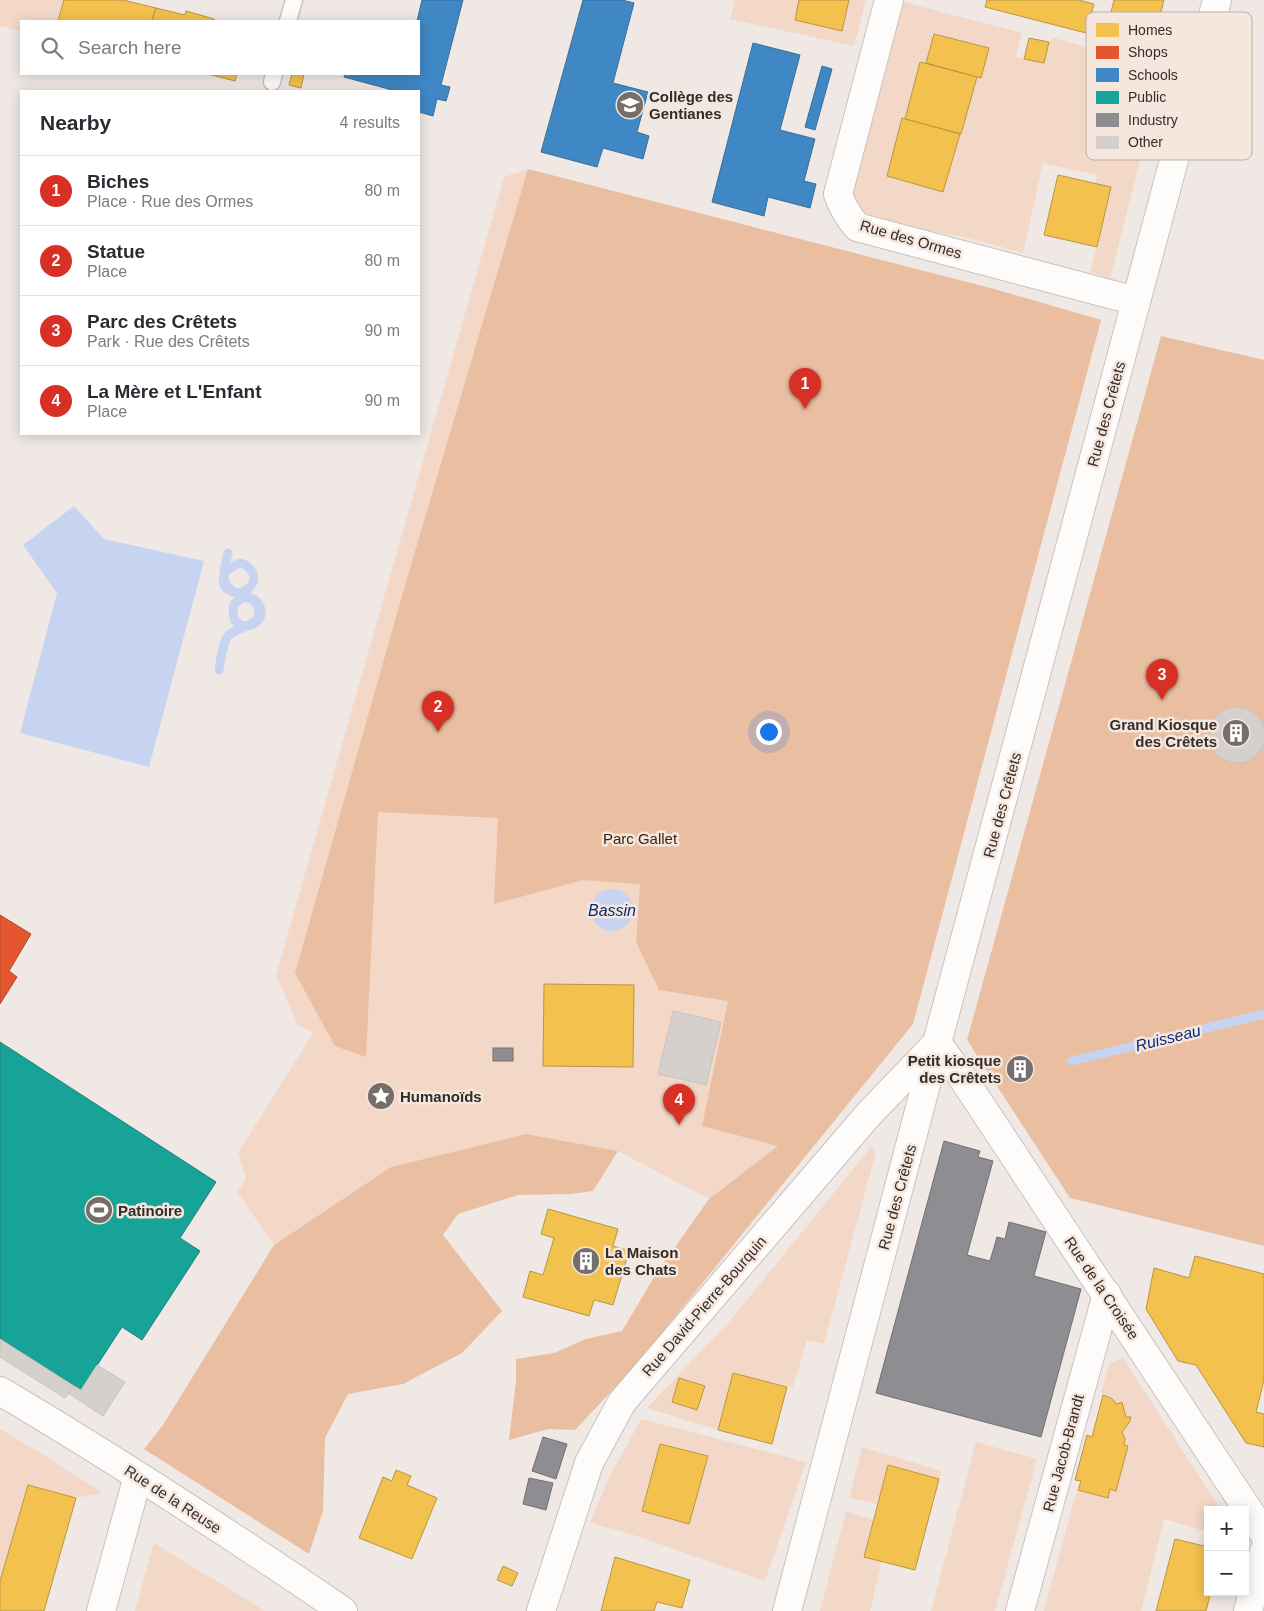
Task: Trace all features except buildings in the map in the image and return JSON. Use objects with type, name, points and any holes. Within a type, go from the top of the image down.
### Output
[{"type":"street","name":"Rue des Ormes","points":[[889,0],[838,194],[841,205],[848,216],[857,226],[1136,301]]},
{"type":"street","name":"Rue des Crêtets","points":[[787,1611],[1174,160]]},
{"type":"street","name":"Rue de la Croisée","points":[[937,1043],[960,1074],[1264,1534]]},
{"type":"street","name":"Rue David-Pierre-Bourquin","points":[[541,1611],[589,1464],[622,1402],[868,1115],[937,1043]]},
{"type":"street","name":"Rue Jacob-Brandt","points":[[1020,1611],[1106,1294]]},
{"type":"street","name":"Rue de la Reuse","points":[[0,1392],[74,1435],[344,1611]]},
{"type":"street","points":[[101,1611],[138,1476]]},
{"type":"street","points":[[1248,1611],[1264,1551]]},
{"type":"lane","points":[[288,20],[294,0]]},
{"type":"green space","points":[[0,0],[64,0],[58,20],[20,20],[20,31],[0,26]]},
{"type":"green space","points":[[735,0],[799,0],[795,20],[842,31],[849,0],[866,0],[854,46],[730,19]]},
{"type":"green space","points":[[904,2],[1022,33],[1016,57],[1044,63],[1049,42],[1054,38],[1086,47],[1086,160],[1140,160],[1110,278],[1090,272],[1097,247],[1095,184],[1097,175],[1043,163],[1023,253],[971,239],[880,219],[853,206],[851,189],[874,115]]},
{"type":"green space","name":"Parc Gallet","points":[[528,169],[994,289],[1101,320],[913,1024],[778,1146],[709,1199],[618,1151],[526,1134],[391,1167],[274,1245],[237,1192],[246,1179],[238,1153],[313,1033],[298,1025],[276,975],[504,177]]},
{"type":"green space","name":"Parc Gallet","points":[[528,169],[994,289],[1101,320],[913,1024],[635,1366],[575,1430],[548,1429],[509,1440],[516,1381],[516,1359],[554,1353],[586,1339],[622,1331],[656,1274],[709,1199],[778,1146],[702,1126],[728,1001],[659,990],[636,942],[640,884],[583,880],[494,904],[498,818],[378,812],[366,1057],[335,1046],[295,973],[406,582]]},
{"type":"green space","points":[[1161,336],[1264,360],[1264,1246],[1070,1198],[967,1040]]},
{"type":"green space","points":[[526,1134],[618,1151],[593,1191],[571,1194],[518,1195],[458,1214],[443,1235],[502,1311],[462,1353],[403,1384],[348,1394],[325,1438],[323,1511],[309,1554],[144,1449],[163,1425],[274,1245],[391,1167]]},
{"type":"green space","points":[[871,1147],[876,1152],[824,1344],[807,1340],[793,1387],[733,1373],[718,1430],[647,1408],[729,1322]]},
{"type":"green space","points":[[1123,1358],[1218,1506],[1204,1506],[1204,1531],[1164,1519],[1141,1611],[1044,1611],[1078,1490],[1107,1498],[1110,1489],[1117,1491],[1128,1446],[1124,1445],[1125,1439],[1122,1432],[1131,1418],[1126,1417],[1122,1402],[1117,1404],[1101,1392],[1109,1364]]},
{"type":"green space","points":[[641,1419],[806,1462],[765,1581],[628,1533],[590,1523],[608,1480]]},
{"type":"green space","points":[[0,1429],[103,1493],[76,1498],[28,1485],[0,1581]]},
{"type":"green space","points":[[976,1442],[1037,1459],[995,1611],[931,1611]]},
{"type":"green space","points":[[862,1447],[941,1471],[939,1479],[888,1465],[878,1504],[849,1498]]},
{"type":"green space","points":[[846,1511],[874,1520],[882,1561],[870,1611],[820,1611]]},
{"type":"green space","points":[[154,1543],[265,1611],[135,1611]]},
{"type":"water","points":[[74,506],[104,539],[204,561],[149,767],[20,733],[57,593],[23,545]]},
{"type":"water","name":"Bassin","points":[[612,889],[627,895],[633,910],[627,925],[612,931],[597,925],[591,910],[597,895]]},
{"type":"waterway","points":[[219,670],[223,647],[228,636],[234,631],[250,625],[253,623],[259,612],[257,605],[252,599],[244,598],[234,604],[234,616],[237,623],[243,626],[250,625],[256,622],[260,617],[261,609],[252,598],[235,593],[225,587],[223,582],[224,576],[228,569],[241,563],[251,571],[254,580],[249,588],[237,593],[227,586],[225,581],[224,576],[224,571],[228,553]]},
{"type":"waterway","name":"Ruisseau","points":[[1072,1061],[1264,1014]]},
{"type":"place","name":"Collège des Gentianes","points":[[630,105]]},
{"type":"place","name":"Biches","points":[[805,409]]},
{"type":"place","name":"Parc des Crêtets","points":[[1162,700]]},
{"type":"place","name":"Statue","points":[[438,732]]},
{"type":"place","name":"Grand Kiosque des Crêtets","points":[[1236,733]]},
{"type":"place","name":"Petit kiosque des Crêtets","points":[[1020,1069]]},
{"type":"place","name":"Humanoïds","points":[[381,1096]]},
{"type":"place","name":"La Mère et L'Enfant","points":[[679,1125]]},
{"type":"place","name":"Patinoire","points":[[99,1210]]},
{"type":"place","name":"La Maison des Chats","points":[[586,1261]]}]
